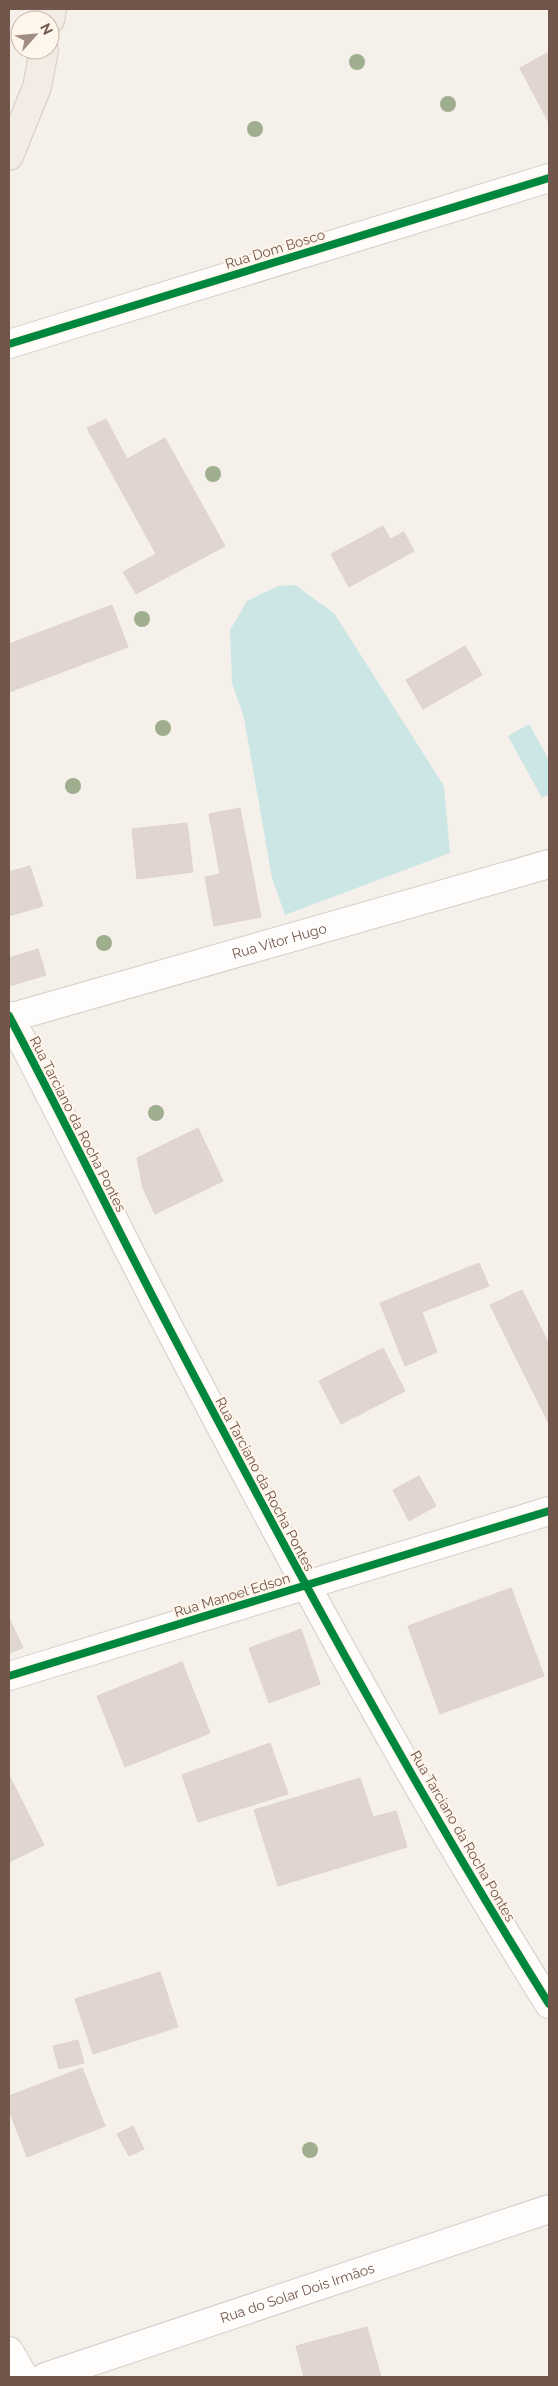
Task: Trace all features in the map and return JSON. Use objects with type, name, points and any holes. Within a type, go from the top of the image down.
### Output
[{"type":"main road","points":[[9,156],[37,86],[42,60]]},
{"type":"street","name":"Rua Dom Bosco","points":[[9,344],[549,178]]},
{"type":"street","name":"Rua Vitor Hugo","points":[[9,1017],[549,864]]},
{"type":"street","name":"Rua Tarciano da Rocha Pontes","points":[[9,1017],[168,1328],[305,1585],[479,1892],[549,2004]]},
{"type":"street","name":"Rua Manoel Edson","points":[[9,1676],[549,1511]]},
{"type":"street","name":"Rua do Solar Dois Irmãos","points":[[46,2377],[549,2209]]},
{"type":"street","points":[[9,2351],[24,2377]]},
{"type":"water","points":[[295,585],[334,613],[444,786],[450,853],[285,915],[272,878],[244,718],[232,683],[230,630],[247,601],[278,586]]},
{"type":"water","points":[[529,724],[549,760],[549,794],[542,798],[508,736]]},
{"type":"building","points":[[549,52],[549,123],[520,68]]},
{"type":"building","points":[[106,419],[127,459],[165,438],[225,546],[136,594],[123,572],[156,554],[87,428]]},
{"type":"building","points":[[383,526],[390,539],[404,532],[414,551],[349,587],[331,554]]},
{"type":"building","points":[[112,605],[128,647],[9,692],[9,644]]},
{"type":"building","points":[[465,646],[482,675],[423,709],[406,680]]},
{"type":"building","points":[[240,808],[261,917],[214,926],[205,877],[220,874],[209,814]]},
{"type":"building","points":[[187,823],[193,872],[137,879],[132,829]]},
{"type":"building","points":[[30,866],[43,906],[9,916],[9,872]]},
{"type":"building","points":[[38,949],[46,975],[9,986],[9,958]]},
{"type":"building","points":[[198,1128],[223,1181],[155,1214],[143,1188],[137,1158]]},
{"type":"building","points":[[479,1263],[489,1286],[422,1312],[437,1352],[405,1366],[380,1303]]},
{"type":"building","points":[[522,1290],[549,1344],[549,1424],[490,1305]]},
{"type":"building","points":[[383,1348],[405,1391],[341,1424],[319,1381]]},
{"type":"building","points":[[419,1476],[436,1506],[409,1521],[393,1490]]},
{"type":"building","points":[[511,1588],[544,1676],[440,1714],[408,1626]]},
{"type":"building","points":[[9,1618],[23,1648],[9,1653]]},
{"type":"building","points":[[301,1629],[320,1684],[269,1703],[249,1648]]},
{"type":"building","points":[[182,1662],[210,1733],[125,1767],[97,1696]]},
{"type":"building","points":[[270,1743],[288,1794],[198,1822],[182,1775]]},
{"type":"building","points":[[9,1775],[44,1845],[9,1862]]},
{"type":"building","points":[[360,1778],[373,1817],[396,1811],[407,1847],[278,1886],[254,1810]]},
{"type":"building","points":[[160,1972],[178,2027],[93,2054],[75,1999]]},
{"type":"building","points":[[78,2040],[84,2063],[59,2069],[53,2046]]},
{"type":"building","points":[[82,2068],[105,2126],[27,2157],[9,2110],[9,2096]]},
{"type":"building","points":[[133,2126],[144,2149],[129,2156],[117,2134]]},
{"type":"building","points":[[367,2327],[381,2377],[304,2377],[296,2346]]},
{"type":"cycle path","points":[[9,344],[549,178]]},
{"type":"cycle path","points":[[9,1016],[169,1328],[306,1585],[400,1754],[549,2004]]},
{"type":"cycle path","points":[[9,1676],[549,1511]]}]
